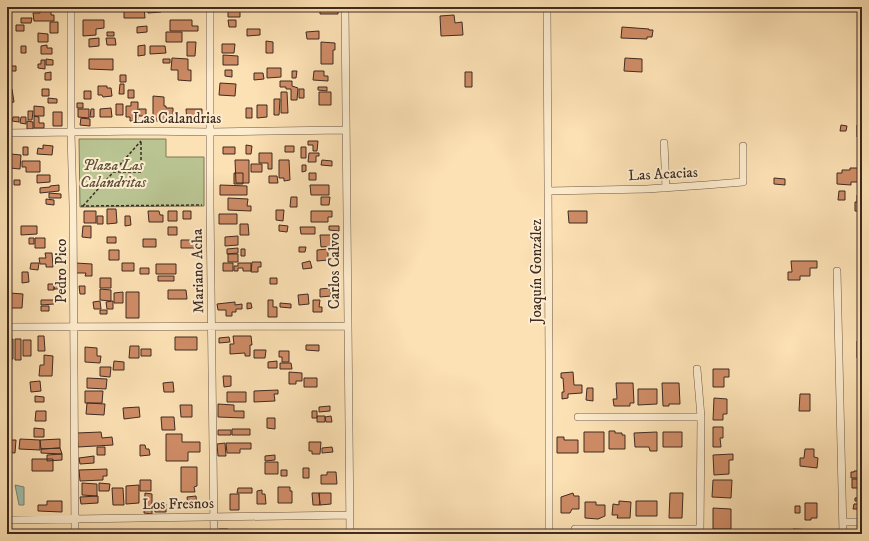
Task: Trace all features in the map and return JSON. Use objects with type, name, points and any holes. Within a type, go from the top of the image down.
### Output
[{"type":"street","name":"Pedro Pico","points":[[71,7],[75,534]]},
{"type":"street","name":"Mariano Acha","points":[[210,7],[210,205],[214,534]]},
{"type":"street","name":"Carlos Calvo","points":[[344,7],[350,534]]},
{"type":"street","name":"Joaquín González","points":[[547,7],[549,534]]},
{"type":"street","name":"Las Calandrias","points":[[7,134],[141,131],[210,132],[346,130]]},
{"type":"street","points":[[664,143],[666,188]]},
{"type":"street","name":"Las Acacias","points":[[548,191],[647,189],[742,182],[743,146]]},
{"type":"street","points":[[837,271],[843,534]]},
{"type":"street","points":[[7,327],[348,326]]},
{"type":"street","points":[[575,529],[700,532],[701,417],[697,369]]},
{"type":"street","points":[[578,417],[701,417]]},
{"type":"street","name":"Los Fresnos","points":[[7,520],[350,515]]},
{"type":"street","points":[[843,522],[862,522]]},
{"type":"path","points":[[113,172],[141,172],[141,131]]},
{"type":"path","points":[[83,206],[141,141]]},
{"type":"path","points":[[73,206],[210,205]]},
{"type":"green space","name":"Plaza Las Calandritas","points":[[79,139],[166,139],[166,157],[204,157],[204,206],[80,207]]},
{"type":"shaded area","points":[[15,485],[24,487],[24,505],[19,505]]},
{"type":"building","points":[[124,7],[144,7],[145,18],[124,18]]},
{"type":"building","points":[[147,7],[161,7],[161,12],[148,13]]},
{"type":"building","points":[[228,7],[240,7],[240,17],[228,17]]},
{"type":"building","points":[[320,7],[338,7],[338,14],[320,14]]},
{"type":"building","points":[[40,11],[51,11],[51,15],[54,15],[54,21],[34,21],[33,13],[40,13]]},
{"type":"building","points":[[454,15],[455,23],[462,22],[463,35],[441,36],[440,16]]},
{"type":"building","points":[[21,18],[32,18],[31,23],[21,23]]},
{"type":"building","points":[[83,20],[104,20],[104,28],[96,29],[96,35],[83,36]]},
{"type":"building","points":[[170,20],[192,20],[192,26],[198,26],[198,31],[170,31]]},
{"type":"building","points":[[228,20],[236,20],[236,27],[229,27]]},
{"type":"building","points":[[50,22],[58,22],[58,33],[50,33]]},
{"type":"building","points":[[16,25],[24,25],[24,31],[16,31]]},
{"type":"building","points":[[147,26],[147,32],[137,33],[137,27]]},
{"type":"building","points":[[622,27],[653,30],[652,37],[647,37],[647,39],[621,38]]},
{"type":"building","points":[[247,29],[260,29],[260,35],[247,36]]},
{"type":"building","points":[[319,31],[319,39],[307,39],[306,32]]},
{"type":"building","points":[[107,32],[114,32],[114,36],[107,36]]},
{"type":"building","points":[[166,32],[182,32],[182,42],[166,42]]},
{"type":"building","points":[[38,33],[48,34],[48,42],[38,42]]},
{"type":"building","points":[[99,38],[99,46],[89,47],[89,39]]},
{"type":"building","points":[[106,38],[115,38],[116,45],[107,45]]},
{"type":"building","points":[[266,41],[273,42],[273,53],[266,53]]},
{"type":"building","points":[[187,42],[196,42],[195,56],[187,56]]},
{"type":"building","points":[[321,42],[335,43],[335,50],[333,50],[333,64],[321,64]]},
{"type":"building","points":[[222,44],[235,44],[234,53],[222,53]]},
{"type":"building","points":[[47,45],[47,48],[52,48],[52,54],[41,54],[41,46]]},
{"type":"building","points":[[145,45],[145,55],[138,56],[138,46]]},
{"type":"building","points":[[21,46],[26,46],[26,53],[21,53]]},
{"type":"building","points":[[150,46],[165,46],[166,53],[150,54]]},
{"type":"building","points":[[223,55],[238,56],[238,65],[223,65]]},
{"type":"building","points":[[172,58],[188,59],[188,70],[191,70],[191,81],[178,80],[178,70],[171,70]]},
{"type":"building","points":[[625,58],[642,59],[642,72],[624,71]]},
{"type":"building","points":[[46,59],[53,60],[53,65],[46,65]]},
{"type":"building","points":[[89,59],[113,59],[113,70],[89,69]]},
{"type":"building","points":[[163,59],[170,59],[170,63],[163,63]]},
{"type":"building","points":[[41,60],[45,60],[45,69],[38,68],[38,64],[41,64]]},
{"type":"building","points":[[7,66],[16,66],[16,71],[7,71]]},
{"type":"building","points":[[267,68],[281,68],[281,77],[267,78]]},
{"type":"building","points":[[225,70],[232,70],[232,77],[225,76]]},
{"type":"building","points":[[292,71],[297,71],[296,78],[292,78]]},
{"type":"building","points":[[314,71],[324,71],[324,76],[328,76],[328,81],[313,80]]},
{"type":"building","points":[[51,72],[51,80],[45,80],[45,73]]},
{"type":"building","points":[[465,72],[472,72],[472,87],[465,87]]},
{"type":"building","points":[[254,73],[263,73],[264,79],[254,80]]},
{"type":"building","points":[[120,75],[126,75],[126,82],[120,82]]},
{"type":"building","points":[[280,81],[292,81],[292,86],[298,88],[297,100],[291,100],[291,89],[280,87]]},
{"type":"building","points":[[220,83],[236,84],[235,96],[219,95]]},
{"type":"building","points":[[120,84],[124,84],[124,94],[119,94]]},
{"type":"building","points":[[98,86],[107,86],[107,88],[111,88],[112,96],[103,97],[102,95],[98,95]]},
{"type":"building","points":[[318,87],[327,87],[327,91],[318,90]]},
{"type":"building","points":[[12,89],[14,102],[8,103],[7,90]]},
{"type":"building","points":[[42,89],[49,89],[49,96],[42,96]]},
{"type":"building","points":[[299,89],[304,89],[304,98],[299,98]]},
{"type":"building","points":[[128,90],[134,90],[134,98],[128,98]]},
{"type":"building","points":[[84,91],[91,91],[91,99],[84,99]]},
{"type":"building","points":[[281,92],[287,92],[288,113],[281,113]]},
{"type":"building","points":[[319,92],[331,92],[331,105],[319,105]]},
{"type":"building","points":[[153,96],[164,97],[164,106],[166,106],[166,108],[173,108],[173,121],[156,121],[156,117],[153,117]]},
{"type":"building","points":[[48,98],[57,99],[57,103],[48,103]]},
{"type":"building","points":[[274,99],[280,99],[279,115],[274,115]]},
{"type":"building","points":[[131,102],[138,102],[138,121],[130,121],[130,117],[126,117],[126,106],[131,106]]},
{"type":"building","points":[[77,103],[83,103],[83,108],[77,108]]},
{"type":"building","points":[[116,104],[123,104],[123,115],[116,115]]},
{"type":"building","points":[[257,105],[267,105],[267,117],[257,118]]},
{"type":"building","points":[[34,106],[44,107],[44,116],[34,116]]},
{"type":"building","points":[[111,108],[112,117],[100,117],[100,109]]},
{"type":"building","points":[[246,108],[252,108],[252,118],[246,118]]},
{"type":"building","points":[[78,109],[89,109],[89,118],[78,117]]},
{"type":"building","points":[[91,109],[94,109],[94,117],[90,117]]},
{"type":"building","points":[[139,109],[146,109],[146,116],[139,116]]},
{"type":"building","points":[[186,109],[202,109],[202,115],[199,115],[199,122],[187,122]]},
{"type":"building","points":[[28,111],[33,111],[32,120],[28,120]]},
{"type":"building","points":[[53,112],[62,112],[62,126],[53,126]]},
{"type":"building","points":[[34,116],[39,117],[39,123],[44,123],[44,128],[34,128]]},
{"type":"building","points":[[13,117],[19,117],[19,122],[12,121]]},
{"type":"building","points":[[21,117],[26,117],[26,124],[20,123]]},
{"type":"building","points":[[81,118],[90,119],[90,126],[80,125]]},
{"type":"building","points":[[27,121],[33,122],[33,129],[27,129]]},
{"type":"building","points":[[841,125],[847,126],[846,131],[840,131]]},
{"type":"building","points":[[857,125],[862,125],[862,137],[857,137]]},
{"type":"building","points":[[308,141],[318,141],[317,151],[313,151],[313,145],[308,145]]},
{"type":"building","points":[[43,145],[53,146],[52,155],[37,154],[38,148],[43,149]]},
{"type":"building","points":[[246,145],[252,146],[251,154],[246,154]]},
{"type":"building","points":[[285,146],[294,146],[294,152],[285,152]]},
{"type":"building","points":[[23,147],[28,147],[28,155],[23,155]]},
{"type":"building","points":[[223,147],[235,147],[235,154],[223,154]]},
{"type":"building","points":[[301,147],[306,147],[306,158],[301,158]]},
{"type":"building","points":[[259,153],[272,153],[272,169],[268,169],[268,163],[259,163]]},
{"type":"building","points":[[309,153],[319,153],[319,156],[316,156],[316,162],[308,162]]},
{"type":"building","points":[[11,154],[21,155],[20,169],[10,168]]},
{"type":"building","points":[[235,160],[249,160],[249,183],[236,183]]},
{"type":"building","points":[[279,160],[289,160],[290,180],[284,181],[284,178],[279,178]]},
{"type":"building","points":[[322,160],[332,161],[332,166],[321,165]]},
{"type":"building","points":[[22,161],[40,161],[40,172],[26,172],[26,167],[22,167]]},
{"type":"building","points":[[251,164],[262,164],[262,172],[251,172]]},
{"type":"building","points":[[302,165],[306,165],[306,171],[302,172]]},
{"type":"building","points":[[850,168],[862,168],[862,182],[851,182],[851,185],[837,184],[837,173],[842,173],[842,170],[850,170]]},
{"type":"building","points":[[234,173],[243,173],[243,184],[234,184]]},
{"type":"building","points":[[309,173],[316,173],[316,180],[309,180]]},
{"type":"building","points":[[37,175],[50,175],[50,182],[37,183]]},
{"type":"building","points":[[269,176],[277,176],[278,183],[269,183]]},
{"type":"building","points":[[774,178],[785,179],[785,185],[774,184]]},
{"type":"building","points":[[14,180],[20,180],[20,185],[14,185]]},
{"type":"building","points":[[59,185],[59,191],[40,193],[40,188]]},
{"type":"building","points":[[220,185],[247,186],[247,195],[220,195]]},
{"type":"building","points":[[310,185],[329,185],[329,195],[311,195]]},
{"type":"building","points":[[839,191],[845,191],[845,200],[838,200]]},
{"type":"building","points":[[49,193],[61,194],[61,198],[49,198]]},
{"type":"building","points":[[857,195],[862,195],[862,213],[855,211]]},
{"type":"building","points":[[291,197],[297,197],[297,207],[290,207]]},
{"type":"building","points":[[321,197],[330,197],[329,205],[321,205]]},
{"type":"building","points":[[228,198],[248,199],[247,206],[251,206],[251,211],[228,210]]},
{"type":"building","points":[[46,199],[54,200],[54,205],[46,204]]},
{"type":"building","points":[[107,209],[116,209],[117,223],[107,224]]},
{"type":"building","points":[[276,210],[284,210],[283,221],[276,220]]},
{"type":"building","points":[[84,211],[96,211],[96,223],[84,223]]},
{"type":"building","points":[[148,211],[159,211],[160,215],[163,215],[163,222],[149,222]]},
{"type":"building","points":[[168,211],[177,211],[177,221],[168,221]]},
{"type":"building","points":[[183,211],[191,211],[191,219],[183,219]]},
{"type":"building","points":[[311,211],[332,211],[332,217],[328,217],[328,222],[311,222]]},
{"type":"building","points":[[568,211],[587,211],[587,223],[569,223]]},
{"type":"building","points":[[219,214],[237,214],[237,224],[219,224]]},
{"type":"building","points":[[97,216],[103,216],[103,224],[97,224]]},
{"type":"building","points":[[125,216],[130,216],[131,225],[125,226]]},
{"type":"building","points":[[240,224],[248,224],[249,235],[240,235]]},
{"type":"building","points":[[279,225],[288,226],[287,232],[279,231]]},
{"type":"building","points":[[21,226],[37,226],[37,234],[21,235]]},
{"type":"building","points":[[83,226],[91,226],[91,238],[82,237]]},
{"type":"building","points":[[329,226],[339,226],[339,231],[329,230]]},
{"type":"building","points":[[168,227],[177,227],[177,235],[168,235]]},
{"type":"building","points":[[300,227],[315,227],[315,234],[301,234]]},
{"type":"building","points":[[320,235],[334,235],[335,246],[321,247]]},
{"type":"building","points":[[238,236],[238,245],[225,246],[225,237]]},
{"type":"building","points":[[107,237],[116,237],[116,243],[107,243]]},
{"type":"building","points":[[29,238],[34,238],[34,244],[29,244]]},
{"type":"building","points":[[35,238],[45,238],[45,248],[35,248]]},
{"type":"building","points":[[143,239],[156,239],[156,247],[143,247]]},
{"type":"building","points":[[181,240],[196,240],[196,248],[181,248]]},
{"type":"building","points":[[299,247],[306,247],[305,252],[299,252]]},
{"type":"building","points":[[238,248],[238,253],[227,254],[227,249]]},
{"type":"building","points":[[241,249],[245,249],[245,256],[241,256]]},
{"type":"building","points":[[328,249],[328,260],[317,261],[317,250]]},
{"type":"building","points":[[109,250],[119,250],[119,260],[109,260]]},
{"type":"building","points":[[45,253],[52,253],[53,267],[46,267],[46,264],[40,264],[39,258],[46,258]]},
{"type":"building","points":[[228,254],[238,254],[238,262],[228,262]]},
{"type":"building","points":[[310,261],[312,268],[303,269],[302,263]]},
{"type":"building","points":[[791,261],[817,261],[817,268],[810,268],[810,276],[800,276],[800,280],[788,280],[788,272],[792,272]]},
{"type":"building","points":[[252,262],[261,262],[261,267],[258,267],[258,272],[251,272]]},
{"type":"building","points":[[31,263],[39,263],[38,270],[30,269]]},
{"type":"building","points":[[76,263],[92,264],[92,276],[85,276],[86,273],[76,273]]},
{"type":"building","points":[[122,263],[134,263],[134,271],[122,271]]},
{"type":"building","points":[[223,263],[233,263],[233,271],[223,271]]},
{"type":"building","points":[[238,263],[251,263],[251,271],[243,271],[243,268],[238,268],[238,271],[234,271],[234,266],[238,266]]},
{"type":"building","points":[[156,264],[176,264],[176,274],[156,274]]},
{"type":"building","points":[[140,268],[149,268],[149,274],[140,274]]},
{"type":"building","points":[[22,272],[28,272],[29,282],[22,283]]},
{"type":"building","points":[[158,276],[174,276],[174,281],[158,281]]},
{"type":"building","points":[[100,278],[111,278],[111,288],[100,288]]},
{"type":"building","points":[[270,278],[277,278],[277,284],[270,284]]},
{"type":"building","points":[[55,281],[60,281],[60,289],[54,289]]},
{"type":"building","points":[[48,284],[54,284],[54,290],[48,290]]},
{"type":"building","points":[[79,286],[85,286],[85,294],[80,294]]},
{"type":"building","points":[[330,288],[331,296],[320,297],[320,289]]},
{"type":"building","points":[[100,289],[111,290],[111,301],[100,300]]},
{"type":"building","points":[[168,290],[186,290],[187,299],[168,299]]},
{"type":"building","points":[[123,292],[123,303],[114,303],[114,293]]},
{"type":"building","points":[[126,292],[139,292],[139,318],[126,318]]},
{"type":"building","points":[[10,293],[23,294],[22,308],[9,308]]},
{"type":"building","points":[[308,294],[309,304],[299,305],[298,295]]},
{"type":"building","points":[[41,300],[54,300],[54,304],[41,305]]},
{"type":"building","points":[[268,300],[273,300],[273,307],[277,307],[277,317],[268,317]]},
{"type":"building","points":[[313,300],[320,300],[319,307],[322,307],[322,312],[313,312]]},
{"type":"building","points":[[100,301],[101,309],[94,309],[93,302]]},
{"type":"building","points":[[113,301],[113,309],[107,309],[106,302]]},
{"type":"building","points":[[235,302],[235,305],[242,304],[242,309],[236,309],[236,312],[232,312],[232,316],[226,316],[226,310],[218,310],[217,304]]},
{"type":"building","points":[[247,303],[251,303],[252,308],[247,309]]},
{"type":"building","points":[[280,303],[291,304],[291,308],[280,307]]},
{"type":"building","points":[[41,306],[49,306],[49,311],[41,311]]},
{"type":"building","points":[[100,310],[107,310],[107,314],[100,314]]},
{"type":"building","points":[[38,336],[44,336],[45,351],[38,351]]},
{"type":"building","points":[[233,336],[251,336],[252,345],[250,345],[250,356],[245,356],[245,353],[230,354],[230,344],[234,344]]},
{"type":"building","points":[[175,337],[197,337],[197,350],[175,350]]},
{"type":"building","points":[[229,337],[230,342],[219,343],[219,338]]},
{"type":"building","points":[[7,339],[13,339],[13,359],[7,359]]},
{"type":"building","points":[[15,339],[21,339],[21,360],[15,360]]},
{"type":"building","points":[[23,340],[31,340],[31,356],[23,356]]},
{"type":"building","points":[[857,341],[862,341],[862,358],[857,358]]},
{"type":"building","points":[[306,345],[319,345],[319,351],[306,350]]},
{"type":"building","points":[[130,346],[139,346],[139,358],[129,358]]},
{"type":"building","points":[[85,347],[97,348],[97,356],[101,356],[100,363],[85,362]]},
{"type":"building","points":[[141,349],[151,349],[151,356],[141,356]]},
{"type":"building","points":[[254,350],[266,350],[265,358],[254,358]]},
{"type":"building","points":[[279,351],[289,351],[289,362],[282,362],[282,357],[279,357]]},
{"type":"building","points":[[44,355],[53,356],[52,376],[39,376],[40,365],[44,365]]},
{"type":"building","points":[[114,361],[124,362],[124,370],[113,370]]},
{"type":"building","points":[[277,361],[277,368],[268,368],[268,362]]},
{"type":"building","points":[[280,363],[291,363],[292,369],[280,369]]},
{"type":"building","points":[[100,367],[111,367],[110,377],[100,376]]},
{"type":"building","points":[[713,369],[729,369],[729,377],[724,377],[724,387],[713,387]]},
{"type":"building","points":[[289,372],[302,373],[302,381],[296,381],[296,384],[289,384]]},
{"type":"building","points":[[573,372],[574,385],[582,385],[582,393],[568,394],[568,398],[562,399],[562,392],[564,392],[561,373]]},
{"type":"building","points":[[223,376],[231,376],[231,386],[224,387]]},
{"type":"building","points":[[87,378],[107,379],[106,389],[87,388]]},
{"type":"building","points":[[304,378],[317,378],[317,387],[304,387]]},
{"type":"building","points":[[7,380],[11,380],[11,387],[7,387]]},
{"type":"building","points":[[40,381],[41,391],[31,392],[30,382]]},
{"type":"building","points":[[173,382],[174,392],[164,392],[163,383]]},
{"type":"building","points":[[616,383],[633,383],[634,403],[630,403],[630,406],[614,406],[613,399],[617,399]]},
{"type":"building","points":[[662,383],[679,383],[680,404],[669,404],[669,406],[663,406]]},
{"type":"building","points":[[587,388],[593,388],[593,401],[586,400]]},
{"type":"building","points":[[638,389],[657,389],[657,404],[638,405]]},
{"type":"building","points":[[278,390],[278,394],[274,394],[275,401],[254,402],[254,391]]},
{"type":"building","points":[[85,391],[103,391],[102,403],[85,403]]},
{"type":"building","points":[[227,392],[246,392],[246,402],[227,402]]},
{"type":"building","points":[[800,394],[810,394],[810,411],[799,411]]},
{"type":"building","points":[[35,396],[44,397],[44,402],[35,402]]},
{"type":"building","points":[[714,398],[727,399],[727,414],[723,414],[723,420],[713,420]]},
{"type":"building","points":[[87,403],[105,404],[104,415],[86,414]]},
{"type":"building","points":[[218,404],[234,405],[234,411],[244,411],[244,418],[218,417]]},
{"type":"building","points":[[180,405],[192,405],[192,417],[181,417]]},
{"type":"building","points":[[330,406],[330,411],[319,412],[319,407]]},
{"type":"building","points":[[139,407],[140,417],[124,419],[123,408]]},
{"type":"building","points":[[36,411],[46,411],[46,421],[35,421]]},
{"type":"building","points":[[312,411],[317,411],[317,418],[312,418]]},
{"type":"building","points":[[317,416],[325,416],[325,422],[317,422]]},
{"type":"building","points":[[331,416],[332,422],[326,422],[325,417]]},
{"type":"building","points":[[161,417],[174,417],[175,430],[162,430]]},
{"type":"building","points":[[267,418],[275,418],[275,429],[267,428]]},
{"type":"building","points":[[713,427],[723,427],[723,438],[720,438],[721,447],[713,447]]},
{"type":"building","points":[[34,428],[44,429],[44,437],[34,437]]},
{"type":"building","points":[[232,429],[250,429],[250,435],[232,435]]},
{"type":"building","points":[[218,430],[231,430],[231,435],[218,435]]},
{"type":"building","points":[[609,431],[615,431],[615,433],[622,433],[622,435],[625,435],[625,449],[609,449]]},
{"type":"building","points":[[101,432],[102,438],[112,437],[113,445],[78,447],[77,433]]},
{"type":"building","points":[[584,432],[604,432],[604,452],[584,452]]},
{"type":"building","points":[[657,432],[657,451],[650,451],[649,447],[635,447],[634,433]]},
{"type":"building","points":[[663,432],[682,432],[682,447],[663,447]]},
{"type":"building","points":[[166,434],[182,434],[182,442],[200,442],[200,452],[188,452],[188,461],[166,461]]},
{"type":"building","points":[[557,437],[564,437],[564,440],[578,440],[578,453],[557,453]]},
{"type":"building","points":[[20,439],[40,440],[40,450],[19,449]]},
{"type":"building","points":[[60,439],[60,448],[41,449],[40,440]]},
{"type":"building","points":[[7,440],[16,440],[15,453],[7,452]]},
{"type":"building","points":[[309,442],[321,442],[320,454],[312,454],[312,451],[309,451]]},
{"type":"building","points":[[225,443],[226,456],[218,456],[217,444]]},
{"type":"building","points":[[226,443],[251,443],[251,449],[240,449],[240,453],[227,453]]},
{"type":"building","points":[[140,445],[145,445],[146,449],[149,449],[150,455],[140,456]]},
{"type":"building","points":[[97,447],[105,447],[105,455],[97,455]]},
{"type":"building","points":[[332,447],[333,452],[322,453],[322,448]]},
{"type":"building","points":[[60,448],[62,454],[41,453],[41,449]]},
{"type":"building","points":[[805,449],[814,449],[814,457],[818,458],[817,468],[800,466],[800,458],[804,458]]},
{"type":"building","points":[[62,454],[62,460],[47,461],[47,455]]},
{"type":"building","points":[[733,454],[733,460],[729,460],[729,474],[714,475],[713,455]]},
{"type":"building","points":[[275,455],[275,460],[265,461],[265,456]]},
{"type":"building","points":[[94,456],[94,463],[80,464],[79,458]]},
{"type":"building","points":[[32,459],[53,459],[53,471],[32,471]]},
{"type":"building","points":[[265,462],[278,462],[278,474],[265,474]]},
{"type":"building","points":[[181,467],[197,467],[197,486],[194,487],[195,492],[181,492]]},
{"type":"building","points":[[303,468],[309,468],[309,478],[303,478]]},
{"type":"building","points":[[107,469],[107,476],[103,476],[103,480],[80,481],[79,470]]},
{"type":"building","points":[[281,470],[287,470],[287,476],[281,476]]},
{"type":"building","points":[[862,471],[862,478],[851,478],[851,472]]},
{"type":"building","points":[[327,472],[336,472],[337,484],[321,484],[321,475],[327,475]]},
{"type":"building","points":[[852,479],[859,479],[858,488],[852,488]]},
{"type":"building","points":[[140,480],[151,480],[151,491],[140,491]]},
{"type":"building","points":[[713,480],[732,480],[731,498],[712,497]]},
{"type":"building","points":[[82,483],[97,484],[97,496],[82,495]]},
{"type":"building","points":[[99,483],[110,484],[109,491],[99,491]]},
{"type":"building","points":[[139,485],[139,503],[126,504],[126,486]]},
{"type":"building","points":[[278,487],[290,487],[290,491],[292,491],[292,503],[278,503]]},
{"type":"building","points":[[112,488],[123,488],[124,505],[113,505]]},
{"type":"building","points":[[238,488],[252,488],[252,493],[237,493]]},
{"type":"building","points":[[262,490],[262,494],[265,494],[266,504],[257,504],[257,491]]},
{"type":"building","points":[[145,493],[152,494],[152,514],[144,513]]},
{"type":"building","points":[[312,493],[319,493],[320,505],[313,505]]},
{"type":"building","points":[[319,493],[331,493],[331,504],[320,505]]},
{"type":"building","points":[[573,493],[574,496],[579,496],[579,509],[572,509],[570,513],[561,513],[561,497]]},
{"type":"building","points":[[670,493],[683,493],[682,518],[669,518]]},
{"type":"building","points":[[230,494],[239,494],[239,510],[230,510]]},
{"type":"building","points":[[98,496],[98,503],[81,504],[80,497]]},
{"type":"building","points":[[196,496],[197,506],[188,506],[187,497]]},
{"type":"building","points":[[855,498],[862,498],[862,503],[855,501]]},
{"type":"building","points":[[47,501],[62,501],[62,512],[38,511],[38,505],[47,505]]},
{"type":"building","points":[[172,501],[180,501],[180,506],[172,506]]},
{"type":"building","points":[[619,501],[631,502],[630,518],[617,518],[618,515],[612,515],[613,504],[619,505]]},
{"type":"building","points":[[636,501],[657,501],[657,516],[636,516]]},
{"type":"building","points":[[585,502],[596,502],[596,505],[605,505],[605,516],[598,519],[585,518]]},
{"type":"building","points":[[805,503],[817,503],[817,518],[805,520]]},
{"type":"building","points":[[155,504],[166,504],[166,512],[155,512]]},
{"type":"building","points":[[854,504],[862,504],[862,509],[853,509]]},
{"type":"building","points":[[795,506],[800,506],[800,513],[795,513]]},
{"type":"building","points":[[713,508],[731,509],[731,529],[713,529]]},
{"type":"building","points":[[219,529],[228,529],[228,534],[219,534]]},
{"type":"building","points":[[793,529],[815,530],[815,534],[793,534]]},
{"type":"building","points":[[293,530],[299,530],[299,534],[293,534]]}]
